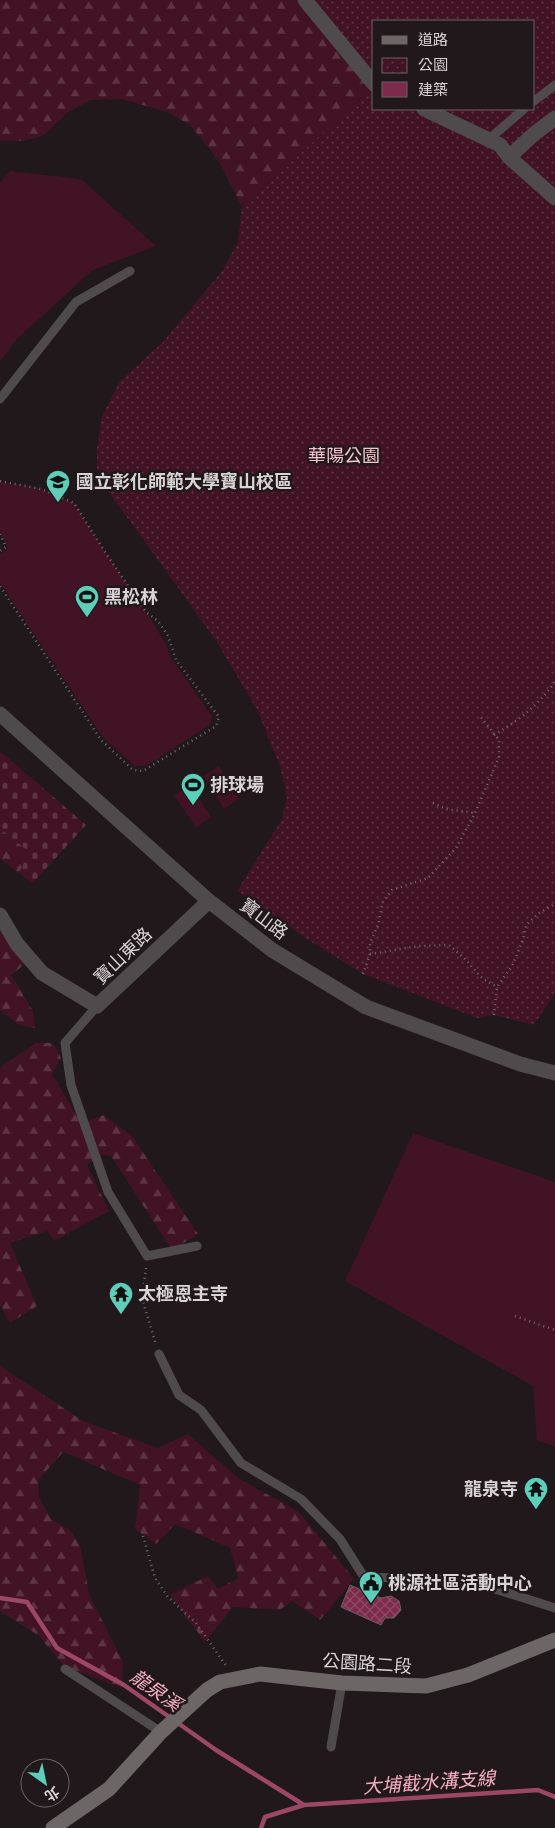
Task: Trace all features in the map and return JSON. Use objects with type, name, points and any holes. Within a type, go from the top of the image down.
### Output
[{"type":"main road","name":"公園路二段","points":[[164,1730],[207,1690],[220,1682],[235,1678],[260,1674],[342,1683],[426,1686],[468,1675],[555,1640]]},
{"type":"main road","points":[[53,1828],[109,1790],[164,1730]]},
{"type":"street","points":[[305,0],[372,82]]},
{"type":"street","points":[[426,110],[500,145],[509,157],[555,198]]},
{"type":"street","points":[[509,157],[555,118]]},
{"type":"street","name":"寶山路","points":[[0,714],[209,900],[272,950],[330,987],[366,1007],[520,1064],[555,1073]]},
{"type":"street","name":"寶山東路","points":[[0,915],[17,944],[42,973],[97,1006],[209,900]]},
{"type":"lane","points":[[535,99],[555,85]]},
{"type":"lane","points":[[488,140],[523,110]]},
{"type":"lane","points":[[0,399],[76,302],[130,271]]},
{"type":"lane","points":[[97,1006],[66,1043],[71,1085],[108,1192],[147,1256],[197,1246]]},
{"type":"lane","points":[[159,1354],[179,1395],[201,1410],[241,1463],[301,1499],[340,1539],[364,1577],[467,1580],[555,1608]]},
{"type":"lane","points":[[65,1669],[164,1730]]},
{"type":"lane","points":[[331,1747],[342,1683]]},
{"type":"path","points":[[0,481],[41,488],[74,502],[146,612],[158,621],[168,636],[176,660],[218,718],[216,726],[143,771],[133,770],[101,740],[0,586]]},
{"type":"path","points":[[0,534],[6,547],[0,551]]},
{"type":"path","points":[[494,735],[521,718],[543,699],[555,682]]},
{"type":"path","points":[[363,974],[370,954],[370,943],[378,926],[383,901],[392,890],[428,878],[456,848],[476,813],[499,757],[499,740],[480,716]]},
{"type":"path","points":[[433,803],[446,809],[476,813]]},
{"type":"path","points":[[494,1015],[497,986],[512,966],[523,940],[526,925],[539,913],[555,904]]},
{"type":"path","points":[[370,954],[418,946],[448,945],[465,959],[482,978],[497,986]]},
{"type":"path","points":[[147,1256],[142,1298],[159,1354]]},
{"type":"path","points":[[515,1316],[555,1330]]},
{"type":"path","points":[[143,1536],[155,1578],[168,1597],[196,1623],[235,1678]]},
{"type":"green space","points":[[0,0],[308,0],[372,83],[372,88],[242,207],[220,163],[190,125],[167,112],[121,99],[90,100],[67,113],[43,136],[23,141],[0,141]]},
{"type":"green space","name":"華陽公園","points":[[314,0],[555,0],[555,993],[534,1025],[494,1015],[477,1018],[363,974],[305,938],[237,891],[282,819],[287,796],[280,767],[258,712],[217,642],[106,488],[97,468],[97,448],[102,416],[120,381],[162,343],[222,271],[238,242],[242,207],[372,88],[372,110],[535,110],[535,20],[372,20],[372,72]]},
{"type":"green space","points":[[10,171],[81,179],[156,246],[93,270],[16,340],[0,362],[0,182]]},
{"type":"green space","name":"黑松林","points":[[0,481],[41,489],[74,503],[154,624],[166,644],[171,658],[212,716],[210,725],[146,766],[135,766],[104,739],[0,583],[0,554],[8,548],[0,531]]},
{"type":"green space","points":[[0,751],[86,825],[32,884],[19,873],[29,852],[0,828]]},
{"type":"green space","name":"排球場","points":[[219,766],[239,799],[224,809],[203,776]]},
{"type":"green space","name":"排球場","points":[[190,785],[211,817],[196,828],[174,795]]},
{"type":"green space","points":[[0,828],[30,852],[19,873],[0,859]]},
{"type":"green space","points":[[0,929],[25,964],[11,975],[33,1011],[35,1028],[19,1025],[0,1010]]},
{"type":"green space","points":[[36,1043],[53,1043],[61,1058],[52,1074],[81,1123],[104,1115],[132,1136],[198,1234],[172,1250],[111,1156],[102,1155],[87,1165],[109,1211],[54,1241],[47,1231],[10,1243],[37,1306],[10,1323],[0,1305],[0,1069]]},
{"type":"green space","points":[[413,1133],[555,1182],[555,1446],[537,1441],[533,1386],[345,1281]]},
{"type":"green space","points":[[0,1366],[83,1421],[158,1448],[188,1434],[238,1478],[299,1512],[354,1579],[320,1620],[292,1601],[280,1610],[233,1607],[205,1642],[170,1595],[208,1576],[218,1589],[238,1578],[230,1548],[175,1524],[156,1544],[135,1529],[140,1485],[63,1452],[38,1480],[39,1497],[51,1519],[72,1532],[81,1548],[89,1594],[123,1662],[122,1688],[64,1666],[38,1635],[0,1611]]},
{"type":"building","name":"桃源社區活動中心","points":[[350,1585],[381,1598],[391,1596],[399,1601],[401,1610],[394,1618],[385,1618],[381,1625],[341,1607]]},
{"type":"waterway","name":"龍泉溪","points":[[0,1598],[27,1602],[57,1648],[124,1685],[216,1750],[304,1805]]},
{"type":"waterway","name":"大埔截水溝支線","points":[[261,1828],[265,1817],[304,1805],[538,1790],[555,1797]]},
{"type":"place","name":"國立彰化師範大學寶山校區","points":[[58,503]]},
{"type":"place","name":"黑松林","points":[[87,618]]},
{"type":"place","name":"排球場","points":[[193,806]]},
{"type":"place","name":"太極恩主寺","points":[[121,1315]]},
{"type":"place","name":"龍泉寺","points":[[536,1510]]},
{"type":"place","name":"桃源社區活動中心","points":[[371,1604]]}]
